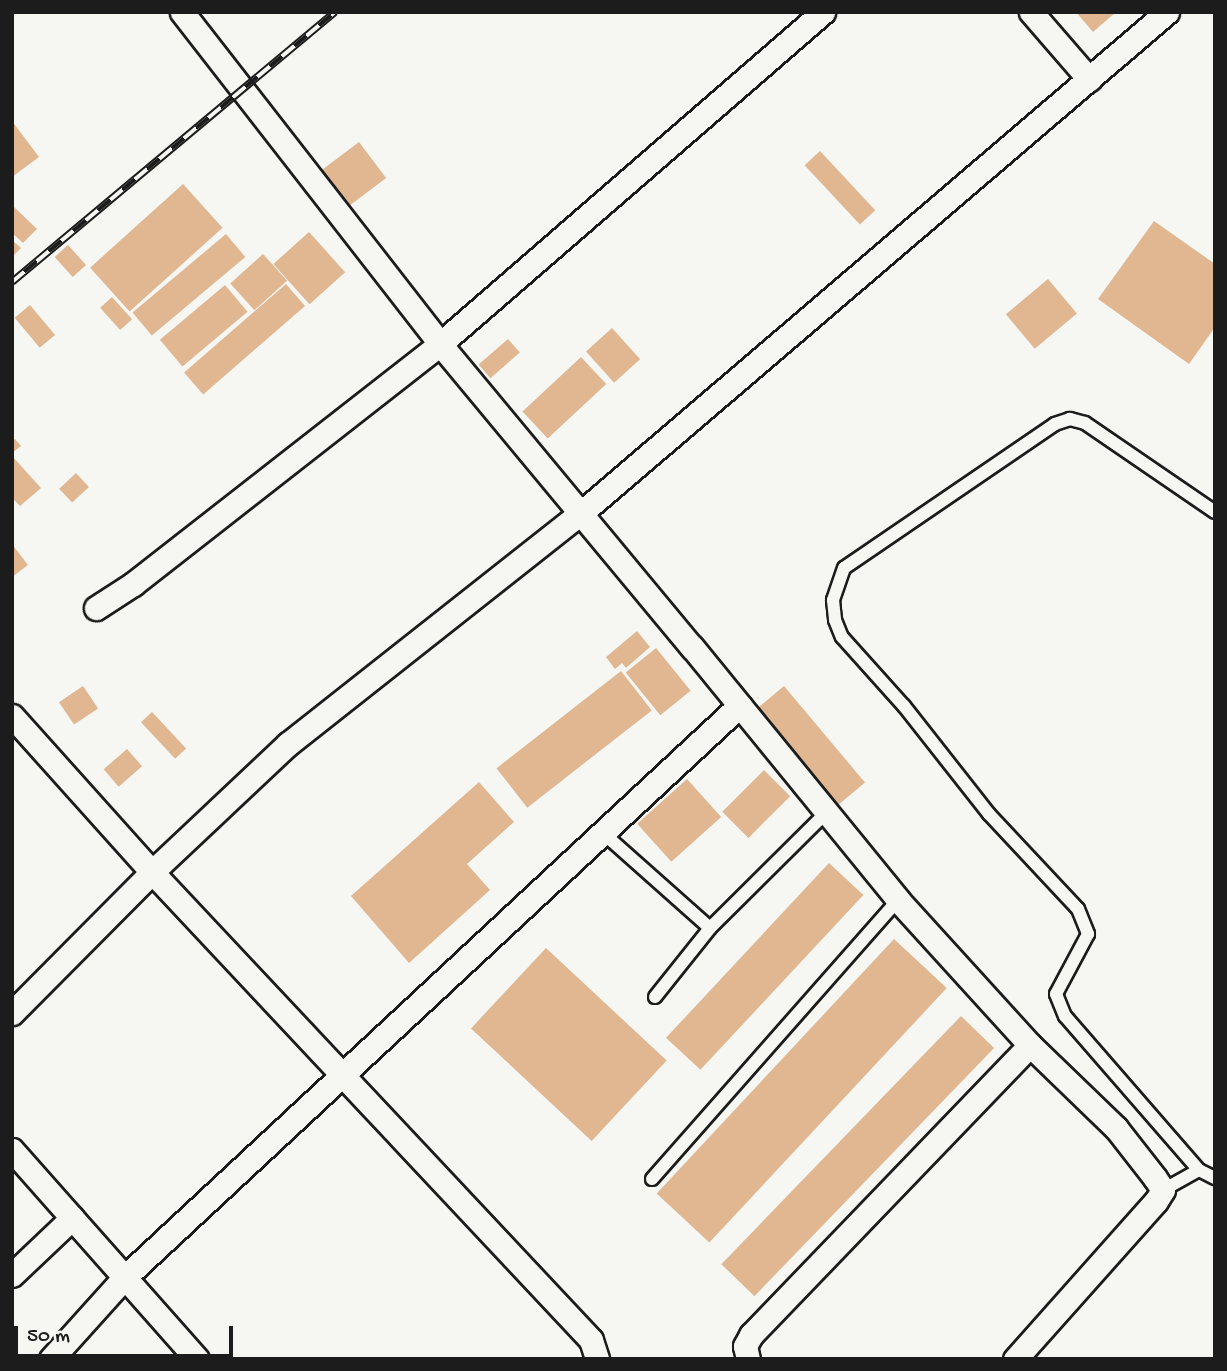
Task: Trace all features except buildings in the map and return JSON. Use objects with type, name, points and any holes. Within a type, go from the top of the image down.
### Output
[{"type":"street","points":[[182,12],[440,344],[898,900],[1030,1045],[1116,1128],[1163,1191],[1016,1359]]},
{"type":"street","points":[[96,608],[133,584],[440,344],[823,12]]},
{"type":"street","points":[[1031,12],[1089,79]]},
{"type":"street","points":[[12,1013],[152,872],[288,744],[580,513],[1167,12]]},
{"type":"street","points":[[51,1359],[124,1278],[740,705]]},
{"type":"street","points":[[12,716],[152,872],[591,1340],[597,1359]]},
{"type":"street","points":[[748,1359],[745,1346],[751,1335],[1030,1045]]},
{"type":"street","points":[[12,1150],[197,1359]]},
{"type":"street","points":[[12,1275],[72,1218]]},
{"type":"lane","points":[[1215,512],[1085,423],[1070,419],[1055,425],[844,568],[833,600],[835,620],[842,637],[904,706],[989,814],[1078,909],[1088,934],[1056,994],[1066,1016],[1199,1170],[1215,1178]]},
{"type":"lane","points":[[656,998],[710,928],[827,812]]},
{"type":"lane","points":[[603,833],[710,928]]},
{"type":"lane","points":[[652,1179],[898,900]]},
{"type":"lane","points":[[1163,1191],[1199,1170]]},
{"type":"railway","points":[[12,282],[335,12]]}]
